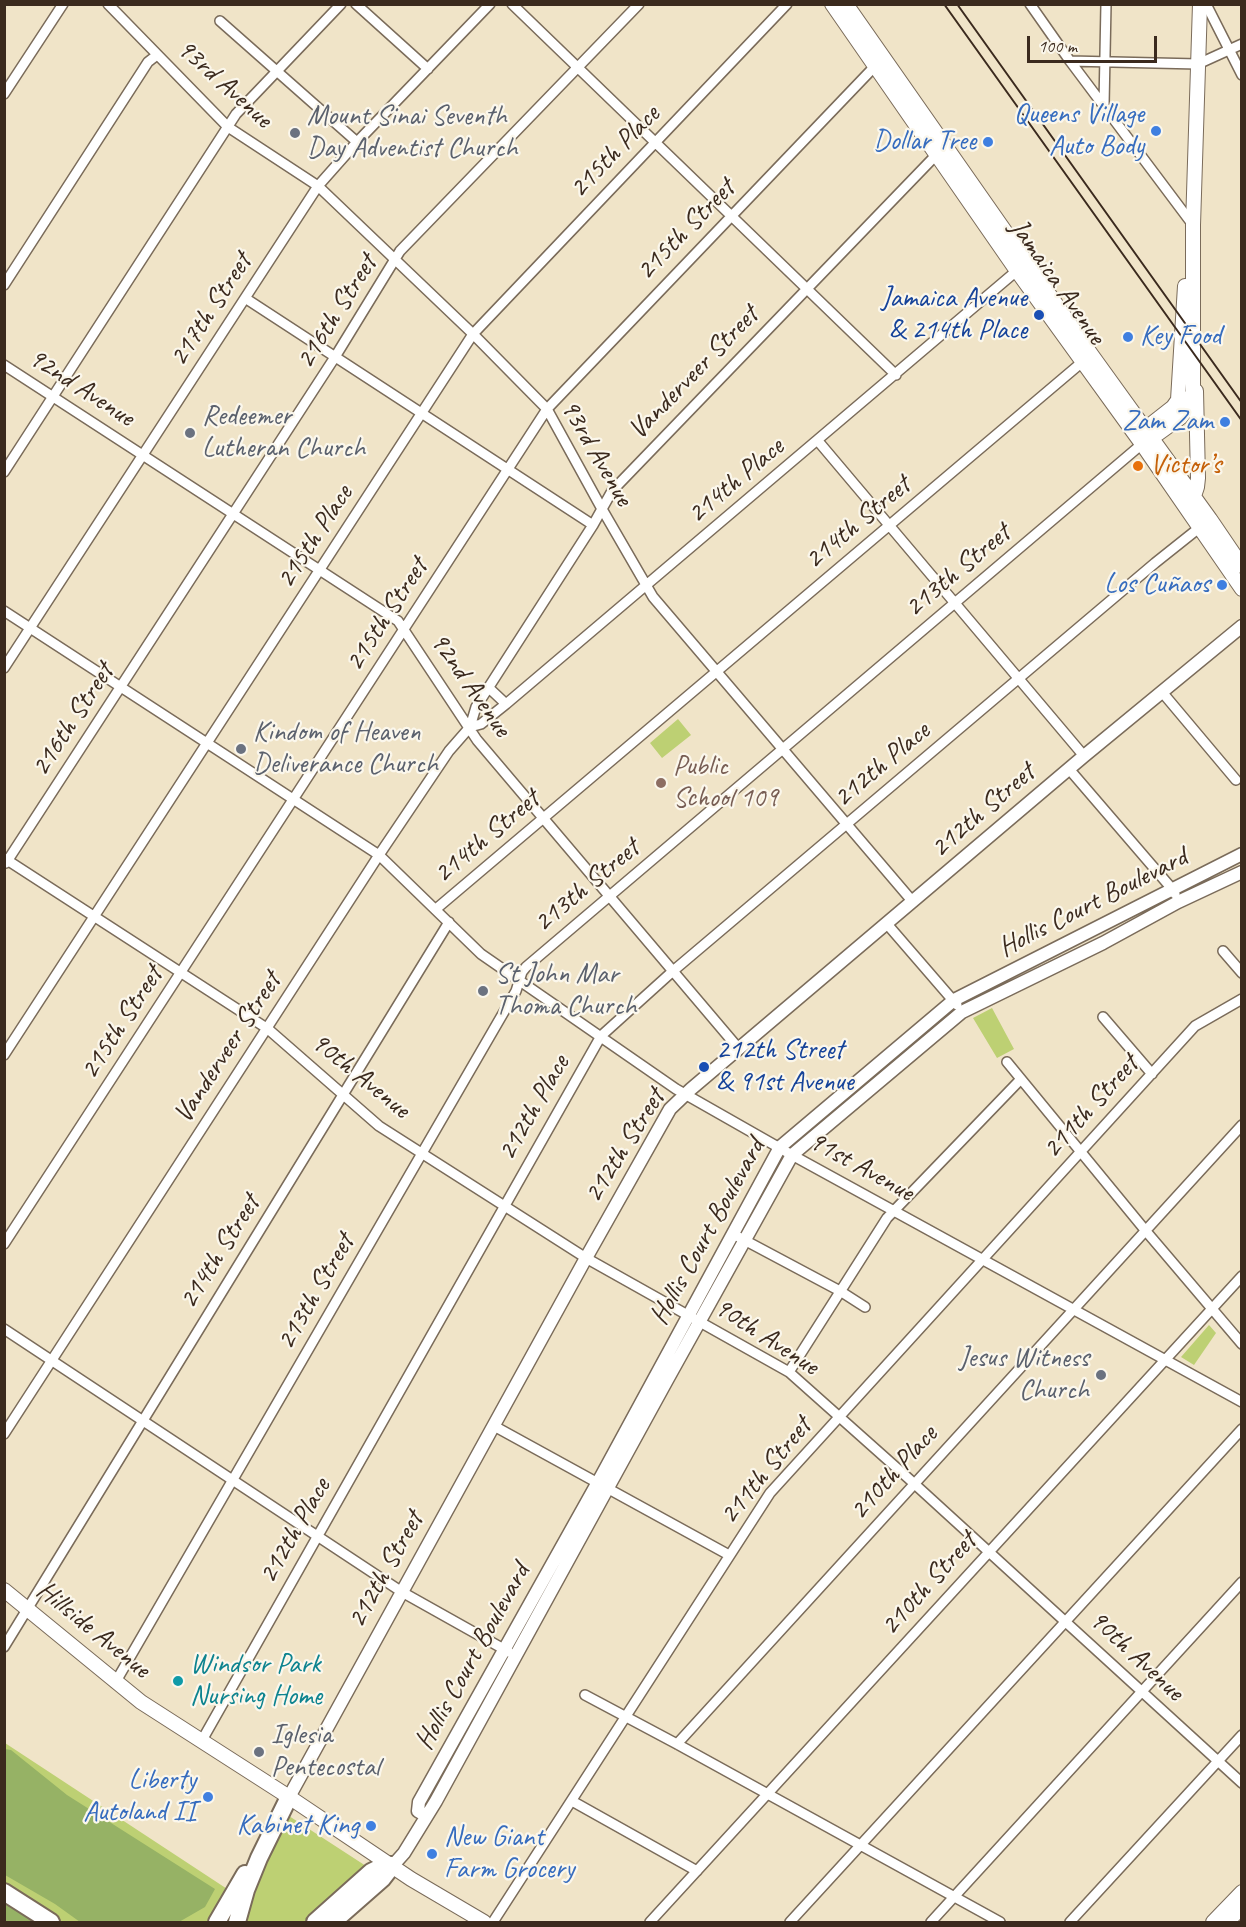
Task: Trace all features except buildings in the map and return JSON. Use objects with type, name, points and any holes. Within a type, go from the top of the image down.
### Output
[{"type":"highway","points":[[237,1923],[259,1858],[289,1797]]},
{"type":"highway","points":[[215,1923],[242,1878],[259,1858]]},
{"type":"highway","points":[[315,1923],[371,1872],[391,1865]]},
{"type":"highway","points":[[333,1923],[382,1879],[391,1865]]},
{"type":"highway","points":[[4,1892],[57,1923]]},
{"type":"highway","points":[[27,1906],[51,1923]]},
{"type":"main road","name":"Jamaica Avenue","points":[[832,4],[880,61]]},
{"type":"main road","name":"Jamaica Avenue","points":[[846,4],[880,61],[1022,267],[1087,358],[1194,496],[1205,523],[1242,589]]},
{"type":"main road","points":[[1194,496],[1198,478],[1197,399],[1194,378],[1193,225],[1200,4]]},
{"type":"main road","points":[[1147,437],[1177,402],[1185,291],[1193,225]]},
{"type":"main road","points":[[1147,437],[1184,413],[1191,399],[1194,378]]},
{"type":"main road","name":"Jamaica Avenue","points":[[1147,437],[1153,461],[1242,566]]},
{"type":"main road","name":"212th Street","points":[[289,1797],[670,1109],[1084,756],[1242,626]]},
{"type":"main road","name":"Hollis Court Boulevard","points":[[662,1377],[688,1314],[780,1147],[954,1000],[1242,854]]},
{"type":"main road","points":[[1224,863],[1236,874]]},
{"type":"main road","name":"Hollis Court Boulevard","points":[[428,1814],[420,1812],[417,1805],[473,1708],[511,1652],[662,1377],[701,1321],[792,1155],[962,1012],[1236,874]]},
{"type":"main road","points":[[1095,927],[1103,942]]},
{"type":"main road","points":[[1022,965],[1031,978]]},
{"type":"main road","points":[[894,1050],[904,1061]]},
{"type":"main road","points":[[836,1100],[845,1111]]},
{"type":"main road","name":"Hillside Avenue","points":[[4,1590],[141,1702],[484,1923]]},
{"type":"main road","name":"Hollis Court Boulevard","points":[[391,1865],[404,1854],[486,1712],[511,1652]]},
{"type":"main road","points":[[473,1708],[486,1712]]},
{"type":"main road","points":[[447,1753],[460,1758]]},
{"type":"main road","points":[[1213,1923],[1242,1892]]},
{"type":"main road","points":[[1227,1923],[1242,1907]]},
{"type":"street","points":[[4,94],[63,4]]},
{"type":"street","name":"93rd Avenue","points":[[108,4],[228,127],[318,186],[397,260],[547,408],[653,597],[913,902]]},
{"type":"street","points":[[4,472],[236,114],[340,4]]},
{"type":"street","points":[[356,4],[428,69]]},
{"type":"street","name":"217th Street","points":[[4,668],[318,186],[357,142],[490,4]]},
{"type":"street","points":[[512,4],[896,375]]},
{"type":"street","name":"216th Street","points":[[6,861],[335,357],[397,260],[400,251],[639,4]]},
{"type":"street","name":"215th Place","points":[[4,1055],[473,334],[787,4]]},
{"type":"street","points":[[1030,4],[1193,225]]},
{"type":"street","points":[[1104,105],[1106,4]]},
{"type":"street","points":[[1206,4],[1242,75]]},
{"type":"street","points":[[220,21],[357,142]]},
{"type":"street","points":[[1070,61],[1198,64],[1242,44]]},
{"type":"street","points":[[4,285],[148,62],[157,55]]},
{"type":"street","name":"215th Street","points":[[4,1244],[547,408],[880,61]]},
{"type":"street","name":"Vanderveer Street","points":[[4,1434],[380,855],[449,751],[470,727],[476,707],[593,525],[612,491],[941,150]]},
{"type":"street","name":"214th Place","points":[[470,727],[481,724],[506,704],[1022,267]]},
{"type":"street","points":[[245,298],[593,525]]},
{"type":"street","name":"214th Street","points":[[4,1647],[448,922],[436,909],[1087,358]]},
{"type":"street","name":"92nd Avenue","points":[[4,365],[398,621],[477,740],[739,1048]]},
{"type":"street","name":"213th Street","points":[[115,1683],[516,991],[526,967],[1147,437]]},
{"type":"street","points":[[818,441],[1084,756]]},
{"type":"street","name":"212th Place","points":[[201,1742],[601,1036],[673,971],[1205,523]]},
{"type":"street","points":[[4,611],[380,855],[436,909]]},
{"type":"street","points":[[489,688],[506,704]]},
{"type":"street","points":[[1162,692],[1236,780]]},
{"type":"street","points":[[1069,769],[1173,890],[1178,902]]},
{"type":"street","name":"90th Avenue","points":[[6,861],[268,1029],[379,1126],[586,1258],[789,1372],[1242,1784]]},
{"type":"street","name":"91st Avenue","points":[[448,922],[481,954],[685,1094],[1242,1402]]},
{"type":"street","points":[[887,924],[962,1012]]},
{"type":"street","points":[[1223,951],[1242,973]]},
{"type":"street","name":"211th Street","points":[[493,1923],[770,1493],[1195,1026],[1242,999]]},
{"type":"street","points":[[1103,1017],[1152,1074]]},
{"type":"street","points":[[1007,1062],[1242,1344]]},
{"type":"street","points":[[789,1372],[887,1218],[1021,1079]]},
{"type":"street","name":"210th Place","points":[[677,1744],[1242,1125]]},
{"type":"street","points":[[733,1234],[840,1291],[865,1307]]},
{"type":"street","name":"210th Street","points":[[650,1923],[1242,1276]]},
{"type":"street","points":[[4,1329],[402,1592],[511,1652]]},
{"type":"street","points":[[494,1426],[729,1555]]},
{"type":"street","points":[[790,1923],[1242,1429]]},
{"type":"street","points":[[931,1923],[1242,1582]]},
{"type":"street","points":[[585,1695],[1000,1923]]},
{"type":"street","points":[[1070,1923],[1242,1736]]},
{"type":"street","points":[[572,1801],[697,1871]]},
{"type":"green space","points":[[678,719],[691,735],[662,758],[650,743]]},
{"type":"green space","points":[[992,1008],[1014,1049],[997,1058],[973,1018]]},
{"type":"green space","points":[[1209,1325],[1216,1333],[1194,1365],[1181,1357]]},
{"type":"green space","points":[[5,1743],[247,1902],[289,1816],[366,1866],[325,1922],[5,1922]]},
{"type":"green space","points":[[5,1749],[11,1750],[67,1795],[215,1889],[205,1907],[179,1922],[80,1922],[55,1904],[5,1875]]},
{"type":"green space","points":[[4,1902],[28,1915],[38,1922],[5,1922]]},
{"type":"railway","points":[[944,4],[1242,421]]},
{"type":"railway","points":[[957,4],[1242,403]]},
{"type":"place","name":"Queens Village Auto Body","points":[[1156,131]]},
{"type":"place","name":"Mount Sinai Seventh Day Adventist Church","points":[[295,133]]},
{"type":"place","name":"Dollar Tree","points":[[988,142]]},
{"type":"place","name":"Jamaica Avenue & 214th Place","points":[[1039,315]]},
{"type":"place","name":"Key Food","points":[[1128,337]]},
{"type":"place","name":"Zam Zam","points":[[1225,422]]},
{"type":"place","name":"Redeemer Lutheran Church","points":[[190,433]]},
{"type":"place","name":"Victor’s","points":[[1138,466]]},
{"type":"place","name":"Los Cuñaos","points":[[1222,585]]},
{"type":"place","name":"Kindom of Heaven Deliverance Church","points":[[241,749]]},
{"type":"place","name":"Public School 109","points":[[661,783]]},
{"type":"place","name":"St John Mar Thoma Church","points":[[483,991]]},
{"type":"place","name":"212th Street & 91st Avenue","points":[[704,1067]]},
{"type":"place","name":"Jesus Witness Church","points":[[1101,1375]]},
{"type":"place","name":"Windsor Park Nursing Home","points":[[178,1681]]},
{"type":"place","name":"Iglesia Pentecostal","points":[[259,1752]]},
{"type":"place","name":"Liberty Autoland II","points":[[208,1797]]},
{"type":"place","name":"Kabinet King","points":[[371,1826]]},
{"type":"place","name":"New Giant Farm Grocery","points":[[432,1854]]}]
